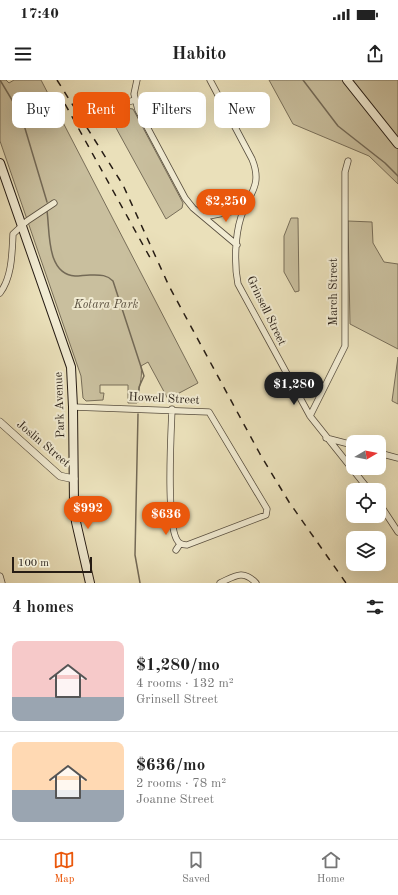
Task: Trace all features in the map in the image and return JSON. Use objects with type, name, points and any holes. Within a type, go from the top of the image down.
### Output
[{"type":"main road","points":[[347,80],[398,144]]},
{"type":"main road","name":"Park Avenue","points":[[0,163],[69,361],[73,383],[76,522],[90,583]]},
{"type":"street","points":[[137,80],[134,88],[138,110],[185,198],[193,208],[237,246]]},
{"type":"street","name":"Grinsell Street","points":[[210,80],[254,166],[256,175],[255,186],[244,209],[239,225],[237,246],[237,279],[239,286],[310,416],[362,483]]},
{"type":"street","points":[[130,102],[135,100]]},
{"type":"street","name":"March Street","points":[[310,416],[345,346],[345,172],[348,161]]},
{"type":"street","points":[[0,293],[6,285],[11,264],[13,234],[21,226],[54,203]]},
{"type":"street","points":[[204,217],[244,209]]},
{"type":"street","name":"Howell Street","points":[[73,406],[172,409],[209,412],[268,513],[265,517],[187,545],[180,544]]},
{"type":"street","points":[[172,409],[170,514],[175,537],[180,544],[176,550]]},
{"type":"street","name":"Joslin Street","points":[[0,422],[60,476],[74,479]]},
{"type":"street","points":[[326,438],[346,444]]},
{"type":"street","points":[[386,455],[398,458]]},
{"type":"street","points":[[386,514],[398,532]]},
{"type":"street","points":[[220,583],[244,574],[256,583]]},
{"type":"street","points":[[0,576],[2,583]]},
{"type":"green space","name":"Kotara Park","points":[[0,80],[6,80],[9,83],[14,80],[41,80],[47,92],[12,92],[12,128],[65,128],[65,126],[198,383],[168,399],[148,362],[141,366],[141,380],[137,403],[128,403],[128,385],[100,385],[100,393],[104,393],[103,400],[86,401],[83,398],[81,376],[0,141]]},
{"type":"green space","points":[[269,80],[398,80],[398,184],[369,156],[293,124]]},
{"type":"green space","points":[[130,109],[133,109],[138,118],[138,128],[143,128],[183,203],[182,208],[166,219],[116,128],[130,128]]},
{"type":"green space","points":[[291,218],[298,218],[299,291],[295,292],[284,272],[284,236]]},
{"type":"green space","points":[[348,221],[372,222],[373,243],[384,262],[398,264],[398,349],[350,324]]},
{"type":"green space","points":[[398,357],[398,404],[392,401]]},
{"type":"waterway","points":[[0,80],[21,115],[47,202]]},
{"type":"waterway","points":[[303,80],[338,126],[385,163],[398,176]]},
{"type":"waterway","points":[[47,211],[51,250],[54,260],[59,268],[66,273],[75,276],[102,275],[113,281],[144,376],[139,387],[138,402]]},
{"type":"waterway","points":[[138,414],[135,555],[140,583]]},
{"type":"railway","points":[[57,80],[123,185],[169,286],[260,454],[289,502],[346,583]]},
{"type":"railway","points":[[65,104],[153,263]]}]
